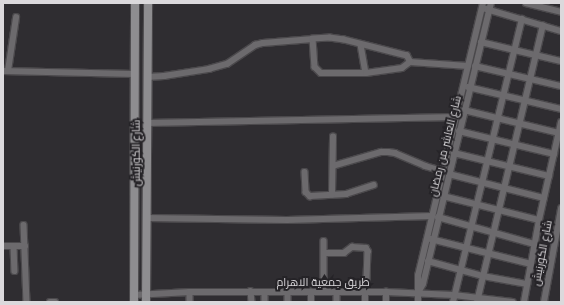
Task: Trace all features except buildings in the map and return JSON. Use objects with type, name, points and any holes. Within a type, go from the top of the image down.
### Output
[{"type":"main road","name":"شارع الكورنيش","points":[[134,298],[135,3]]},
{"type":"main road","name":"شارع الكورنيش","points":[[146,298],[148,3]]},
{"type":"main road","points":[[134,60],[147,60]]},
{"type":"main road","points":[[134,74],[147,77]]},
{"type":"street","name":"شارع العاشر من رمضان","points":[[418,293],[423,284],[443,196],[491,3]]},
{"type":"street","points":[[526,3],[549,6],[561,12]]},
{"type":"street","name":"شارع العاشر من رمضان","points":[[418,302],[416,282],[482,5]]},
{"type":"street","points":[[482,5],[489,10],[561,30]]},
{"type":"street","points":[[16,18],[6,71],[134,74]]},
{"type":"street","points":[[453,302],[522,19]]},
{"type":"street","points":[[477,300],[543,26]]},
{"type":"street","points":[[313,39],[315,67],[317,71],[324,74],[366,73],[402,68],[410,62],[468,66]]},
{"type":"street","points":[[147,77],[209,69],[227,64],[252,47],[263,43],[313,39],[336,39],[407,56],[410,62]]},
{"type":"street","points":[[481,42],[561,61]]},
{"type":"street","points":[[361,45],[366,73]]},
{"type":"street","points":[[475,66],[561,86]]},
{"type":"street","points":[[463,86],[561,109]]},
{"type":"street","points":[[464,110],[559,133]]},
{"type":"street","points":[[147,123],[456,117]]},
{"type":"street","points":[[524,302],[539,220],[561,122]]},
{"type":"street","points":[[460,131],[554,154]]},
{"type":"street","points":[[332,195],[333,137]]},
{"type":"street","points":[[333,166],[381,152],[388,152],[400,154],[426,166],[443,171]]},
{"type":"street","points":[[454,153],[549,176]]},
{"type":"street","points":[[305,172],[308,194],[314,196],[346,194],[374,185]]},
{"type":"street","points":[[449,174],[544,198]]},
{"type":"street","points":[[443,196],[539,220]]},
{"type":"street","name":"شارع الكورنيش","points":[[544,302],[561,209]]},
{"type":"street","points":[[147,218],[287,220],[432,216]]},
{"type":"street","points":[[438,217],[535,244]]},
{"type":"street","points":[[24,225],[27,302]]},
{"type":"street","points":[[427,238],[531,264]]},
{"type":"street","points":[[324,241],[324,291]]},
{"type":"street","points":[[3,246],[25,246]]},
{"type":"street","points":[[14,246],[15,271]]},
{"type":"street","points":[[324,253],[344,253],[352,247],[366,248],[368,251],[367,282]]},
{"type":"street","points":[[428,261],[483,276],[527,284]]},
{"type":"street","name":"طريق جمعية الاهرام","points":[[134,298],[146,298],[190,292],[324,291],[454,295],[477,300],[513,302]]},
{"type":"street","points":[[190,292],[190,302]]},
{"type":"street","points":[[251,292],[252,302]]},
{"type":"street","points":[[265,292],[265,302]]},
{"type":"street","points":[[288,292],[288,302]]},
{"type":"street","points":[[311,292],[311,302]]},
{"type":"street","points":[[337,292],[337,302]]},
{"type":"street","points":[[365,292],[365,302]]},
{"type":"street","points":[[386,292],[386,302]]},
{"type":"street","points":[[50,302],[55,302]]}]
